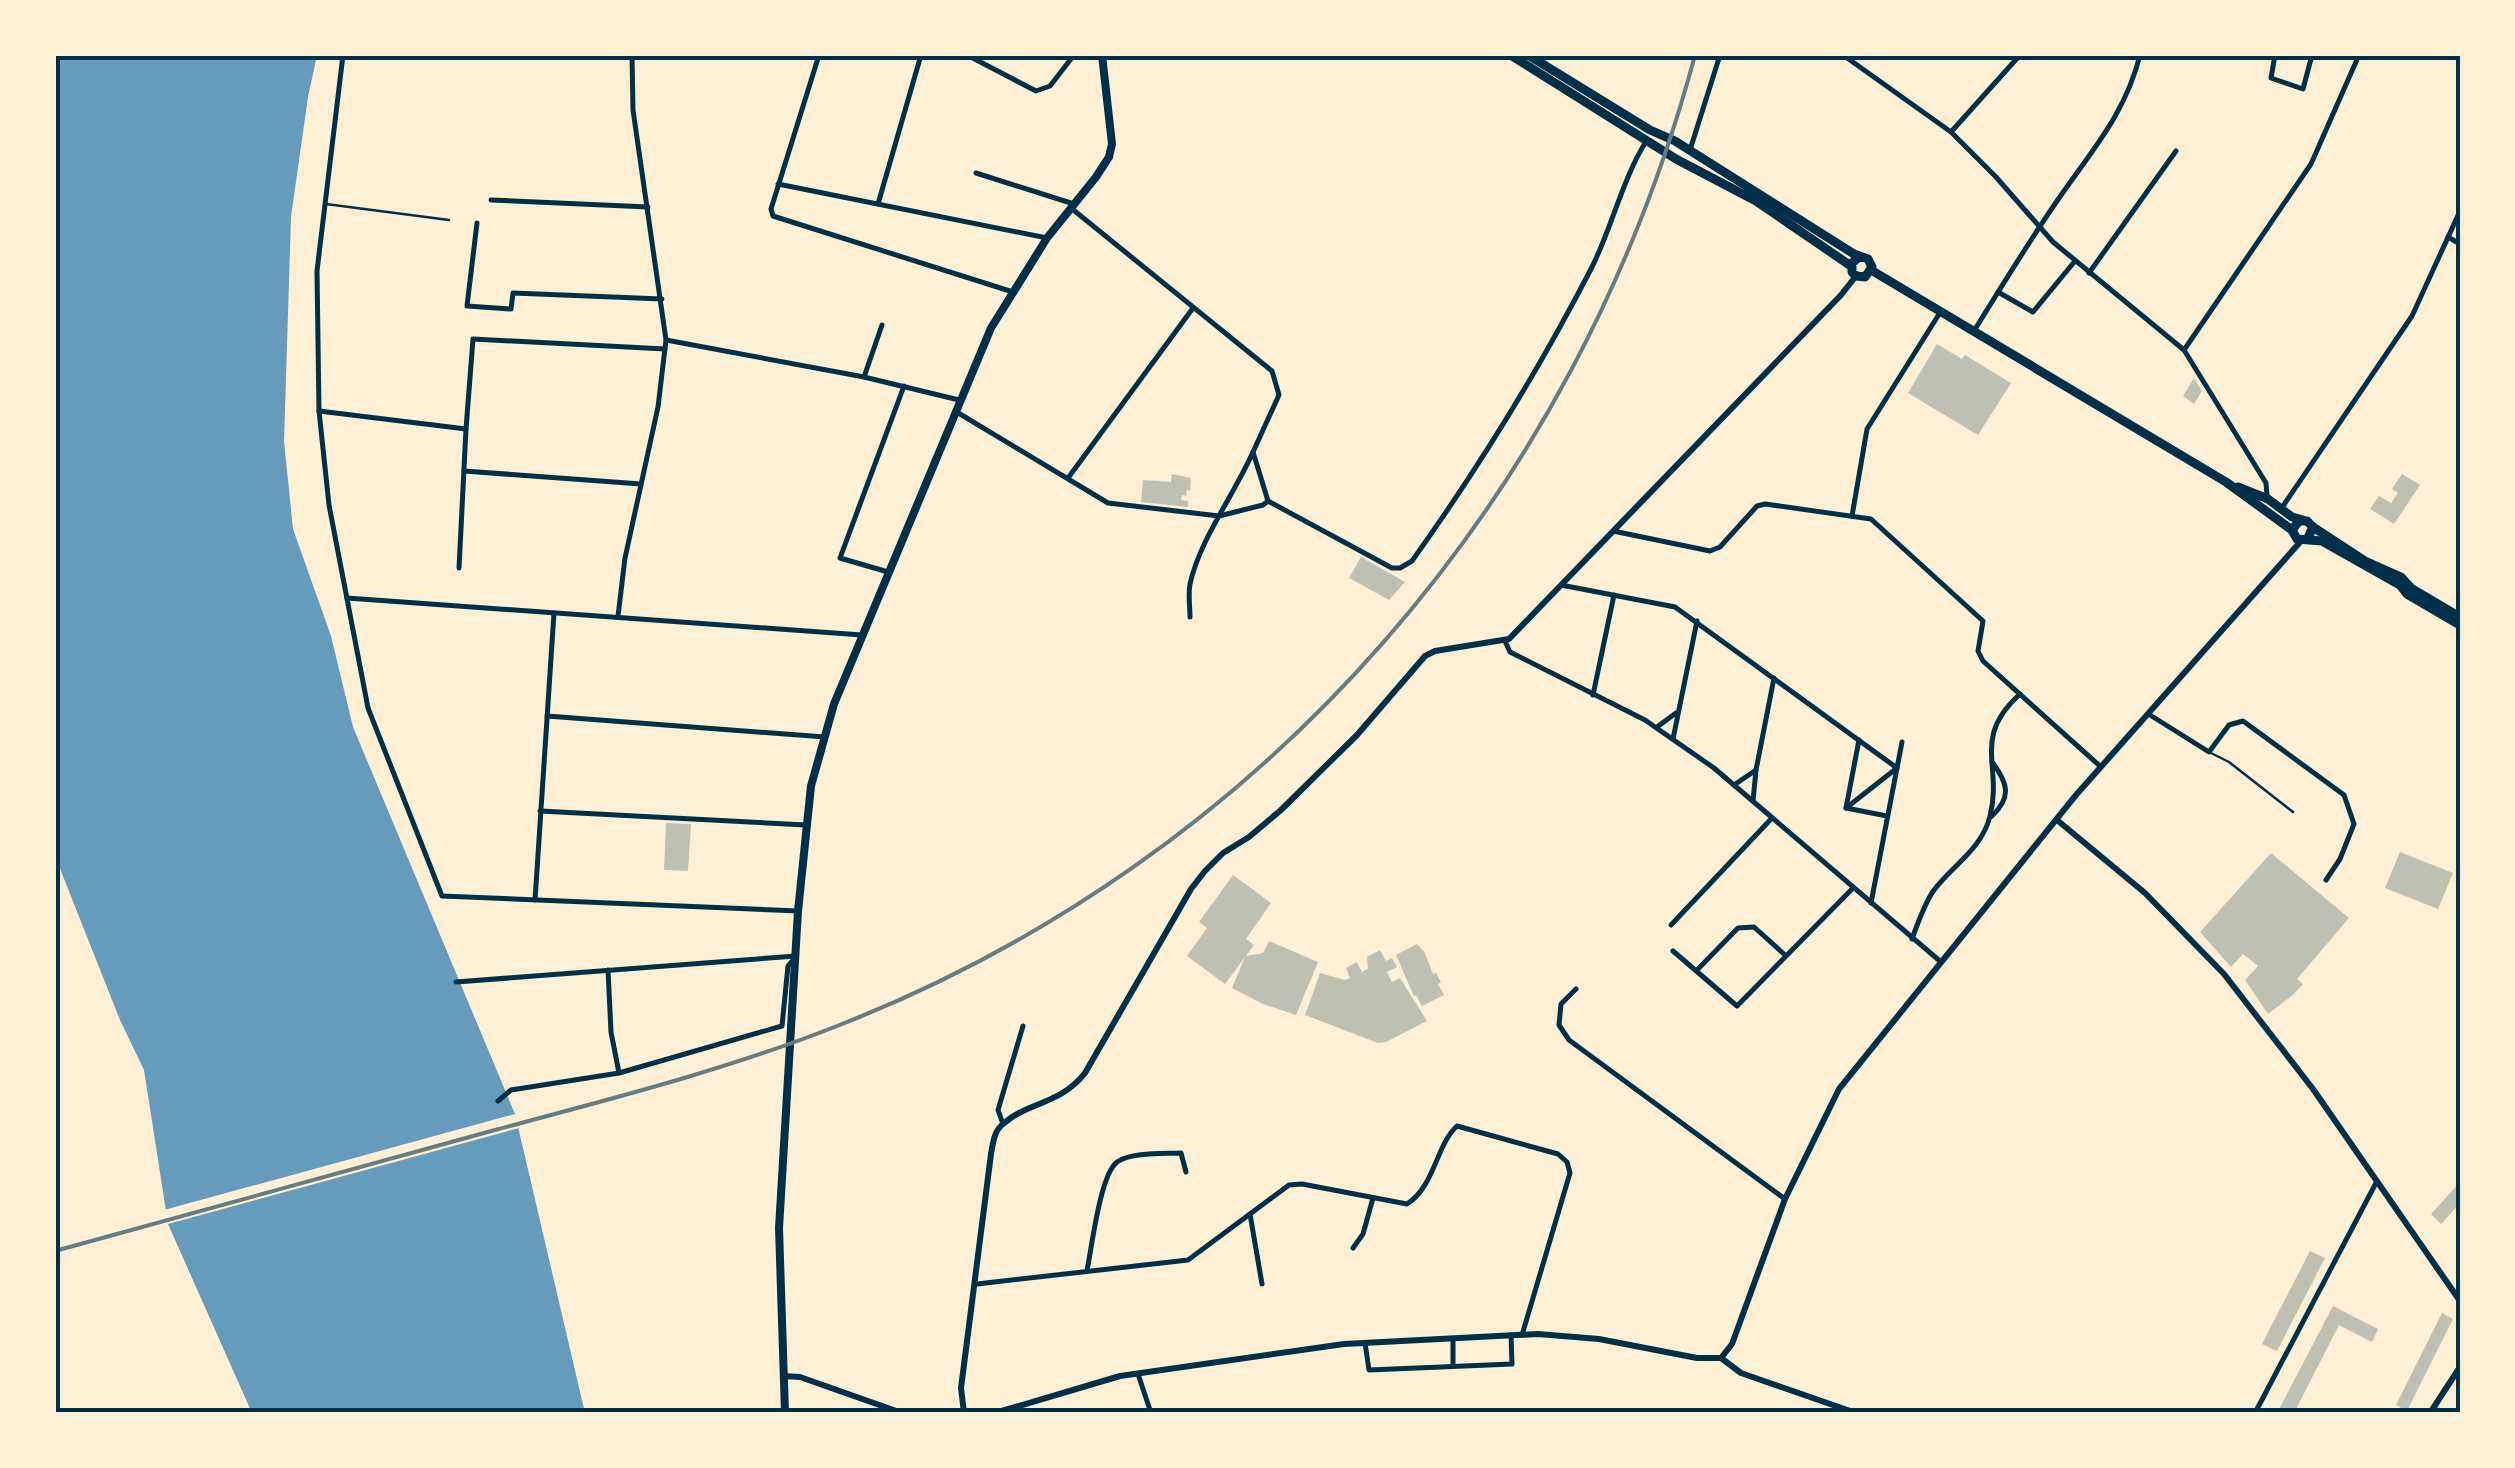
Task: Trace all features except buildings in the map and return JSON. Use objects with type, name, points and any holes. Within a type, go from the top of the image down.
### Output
[{"type":"main road","points":[[785,1413],[779,1228],[784,1101],[792,1052],[787,1027],[811,786],[834,704],[991,328],[1046,238],[1096,178],[1111,150],[1102,55]]},
{"type":"main road","points":[[1501,55],[1513,56],[1676,159],[1756,201],[1851,266],[1856,276],[1865,277],[1872,270]]},
{"type":"main road","points":[[1528,55],[1868,259],[1872,270],[2226,482],[2304,540],[2322,542],[2377,572],[2460,626]]},
{"type":"main road","points":[[1851,266],[1859,257]]},
{"type":"main road","points":[[2226,482],[2268,499],[2365,561],[2401,577],[2411,588],[2460,617]]},
{"type":"main road","points":[[2292,530],[2303,520]]},
{"type":"main road","points":[[2304,540],[2312,536],[2312,527]]},
{"type":"street","points":[[343,55],[317,271],[319,411],[329,504],[368,708],[442,896],[798,911]]},
{"type":"street","points":[[618,616],[625,558],[658,406],[666,340],[633,110],[632,55]]},
{"type":"street","points":[[819,55],[770,209],[773,216],[1013,292]]},
{"type":"street","points":[[878,204],[921,55]]},
{"type":"street","points":[[967,55],[1036,90],[1050,86],[1074,55]]},
{"type":"street","points":[[1690,150],[1720,55]]},
{"type":"street","points":[[1842,55],[1951,132],[2075,261],[2184,350],[2266,484],[2268,499]]},
{"type":"street","points":[[1951,132],[2020,55]]},
{"type":"street","points":[[1974,331],[2122,108],[2132,88],[2140,55]]},
{"type":"street","points":[[2275,55],[2270,78],[2303,89],[2312,55]]},
{"type":"street","points":[[2184,350],[2310,164],[2359,55]]},
{"type":"street","points":[[1253,452],[1268,501],[1392,568],[1412,562],[1476,470],[1544,358],[1601,248],[1647,140]]},
{"type":"street","points":[[2089,272],[2176,151]]},
{"type":"street","points":[[976,173],[1072,206],[1272,371],[1278,395],[1235,491],[1218,516],[1190,585],[1190,616]]},
{"type":"street","points":[[778,184],[1046,238]]},
{"type":"street","points":[[490,200],[648,207]]},
{"type":"street","points":[[2281,509],[2412,316],[2460,211]]},
{"type":"street","points":[[476,223],[467,306],[511,309],[513,293],[662,298]]},
{"type":"street","points":[[2448,237],[2460,244]]},
{"type":"street","points":[[1998,292],[2033,312],[2075,261]]},
{"type":"street","points":[[964,1413],[961,1388],[991,1154],[1003,1124],[1077,1084],[1191,889],[1223,853],[1249,837],[1294,797],[1356,735],[1425,656],[1435,651],[1504,641],[1856,276]]},
{"type":"street","points":[[1068,478],[1193,308]]},
{"type":"street","points":[[1852,516],[1867,429],[1941,311]]},
{"type":"street","points":[[864,377],[882,325]]},
{"type":"street","points":[[459,568],[473,339],[665,349]]},
{"type":"street","points":[[666,340],[864,377],[959,400]]},
{"type":"street","points":[[888,572],[840,558],[904,386]]},
{"type":"street","points":[[319,411],[466,429]]},
{"type":"street","points":[[954,411],[1108,503],[1218,516],[1268,501]]},
{"type":"street","points":[[464,471],[641,484]]},
{"type":"street","points":[[1613,532],[1710,550],[1720,547],[1756,506],[1765,504],[1871,519],[1982,621],[1978,651],[1983,661],[2101,766]]},
{"type":"street","points":[[1721,1358],[1732,1344],[1785,1199],[1840,1090],[2101,766],[2304,540]]},
{"type":"street","points":[[1561,585],[1675,607],[1896,768]]},
{"type":"street","points":[[1593,695],[1614,595]]},
{"type":"street","points":[[347,598],[864,636]]},
{"type":"street","points":[[535,900],[554,612]]},
{"type":"street","points":[[1672,739],[1697,621]]},
{"type":"street","points":[[1504,641],[1510,652],[1672,739],[1734,785],[1940,962]]},
{"type":"street","points":[[1753,801],[1774,678]]},
{"type":"street","points":[[1990,818],[1991,740],[2006,707],[2020,694]]},
{"type":"street","points":[[1656,728],[1679,712]]},
{"type":"street","points":[[2150,715],[2209,752],[2229,724],[2243,721],[2344,795],[2354,824],[2340,859],[2326,880]]},
{"type":"street","points":[[547,716],[825,737]]},
{"type":"street","points":[[1846,808],[1859,740]]},
{"type":"street","points":[[1871,902],[1902,742]]},
{"type":"street","points":[[1912,939],[1931,895],[1970,853],[1990,818],[2002,806],[2007,792],[2002,776],[1990,760]]},
{"type":"street","points":[[1846,808],[1896,768]]},
{"type":"street","points":[[1734,785],[1756,770]]},
{"type":"street","points":[[1846,808],[1887,816]]},
{"type":"street","points":[[540,810],[806,825]]},
{"type":"street","points":[[1671,925],[1772,818]]},
{"type":"street","points":[[2057,820],[2146,894],[2224,974],[2288,1054],[2460,1302]]},
{"type":"street","points":[[1673,951],[1737,1006],[1854,888]]},
{"type":"street","points":[[1697,970],[1738,928],[1754,927],[1786,955]]},
{"type":"street","points":[[456,982],[796,956]]},
{"type":"street","points":[[608,970],[619,1073]]},
{"type":"street","points":[[1576,989],[1561,1004],[1558,1025],[1569,1040],[1785,1199]]},
{"type":"street","points":[[1003,1124],[998,1110],[1023,1026]]},
{"type":"street","points":[[498,1101],[511,1090],[619,1073],[787,1027]]},
{"type":"street","points":[[977,1284],[1188,1260],[1289,1185],[1302,1184],[1407,1204],[1417,1198],[1457,1126],[1558,1154],[1567,1162],[1570,1173],[1522,1334]]},
{"type":"street","points":[[1087,1270],[1107,1176],[1118,1162],[1181,1153],[1186,1172]]},
{"type":"street","points":[[2255,1413],[2377,1181]]},
{"type":"street","points":[[1353,1248],[1363,1234],[1373,1198]]},
{"type":"street","points":[[1250,1214],[1262,1284]]},
{"type":"street","points":[[996,1413],[1138,1374],[1365,1343],[1522,1334],[1600,1339],[1697,1358],[1721,1358],[1741,1373],[1856,1413]]},
{"type":"street","points":[[1365,1343],[1369,1370],[1512,1364],[1511,1335]]},
{"type":"street","points":[[1453,1338],[1454,1366]]},
{"type":"street","points":[[2441,1413],[2432,1410],[2460,1368]]},
{"type":"street","points":[[1138,1374],[1151,1413]]},
{"type":"street","points":[[782,1376],[800,1376],[902,1413]]},
{"type":"lane","points":[[324,204],[449,220]]},
{"type":"lane","points":[[2209,752],[2229,762],[2293,812]]},
{"type":"water","points":[[55,55],[317,55],[291,217],[284,441],[293,529],[331,636],[353,727],[515,1114],[585,1413],[252,1413],[168,1224],[144,1070],[55,856]]},
{"type":"pier","points":[[515,1114],[519,1128],[168,1224],[164,1210]]},
{"type":"railway","points":[[55,1251],[624,1095],[795,1042],[992,954],[1135,866],[1265,762],[1382,644],[1485,512],[1571,370],[1642,217],[1695,55]]}]
